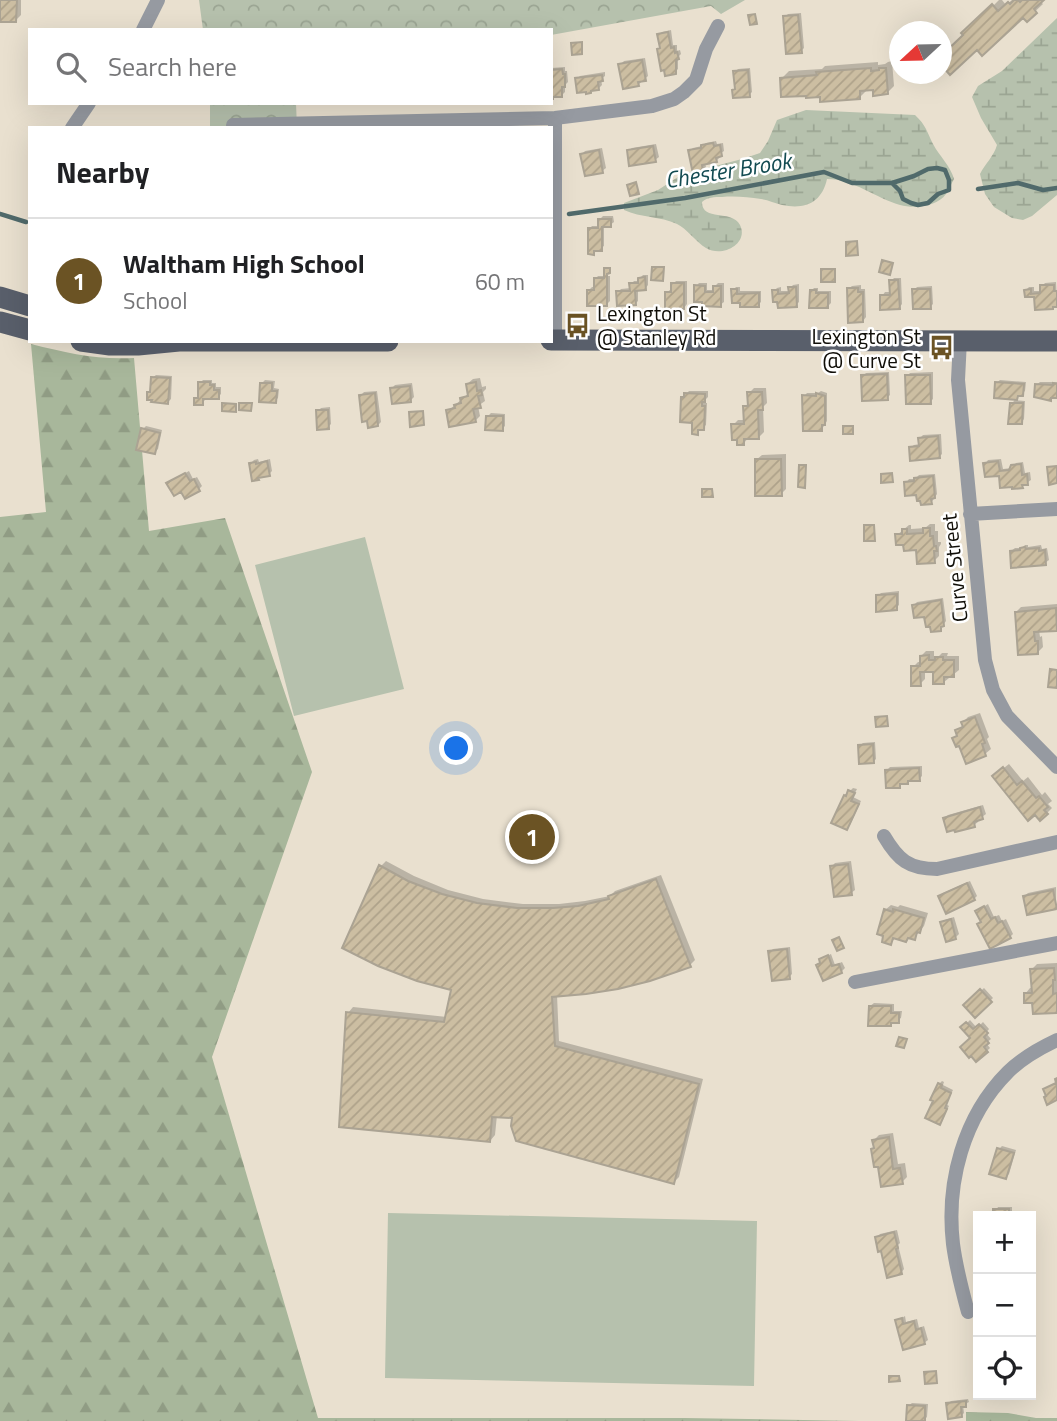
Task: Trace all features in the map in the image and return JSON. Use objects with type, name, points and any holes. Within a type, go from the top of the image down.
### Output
[{"type":"main road","points":[[0,297],[28,305]]},
{"type":"main road","points":[[553,340],[1057,341]]},
{"type":"main road","points":[[96,343],[158,343]]},
{"type":"street","points":[[144,28],[158,0]]},
{"type":"street","points":[[233,125],[555,118],[652,106],[674,99],[696,80],[706,49],[718,26]]},
{"type":"street","points":[[73,126],[88,105]]},
{"type":"street","points":[[553,340],[555,118]]},
{"type":"street","points":[[14,325],[28,306]]},
{"type":"street","name":"Curve Street","points":[[960,340],[958,380],[985,660],[993,690],[1007,716],[1057,767]]},
{"type":"street","points":[[970,514],[1057,509]]},
{"type":"street","points":[[884,836],[892,850],[909,865],[923,869],[937,869],[1057,842]]},
{"type":"street","points":[[855,982],[1057,943]]},
{"type":"street","points":[[968,1312],[953,1243],[951,1212],[960,1153],[981,1108],[1008,1072],[1033,1053],[1057,1040]]},
{"type":"green space","points":[[199,0],[745,0],[721,14],[711,6],[553,35],[553,28],[203,28]]},
{"type":"green space","points":[[1057,18],[1057,195],[1032,216],[1023,220],[1012,218],[994,207],[985,194],[980,174],[997,145],[972,97],[978,86],[1002,71]]},
{"type":"green space","points":[[210,105],[296,105],[297,126],[210,126]]},
{"type":"green space","points":[[806,110],[915,115],[924,125],[952,174],[954,179],[948,191],[937,202],[918,207],[906,206],[855,185],[827,179],[817,199],[805,205],[782,205],[746,197],[709,198],[702,202],[703,208],[712,214],[736,220],[742,232],[738,243],[720,251],[706,248],[677,224],[624,210],[624,203],[658,190],[681,175],[760,153],[777,120]]},
{"type":"green space","points":[[31,344],[82,355],[134,358],[149,531],[225,518],[312,772],[212,1057],[318,1418],[859,1421],[0,1421],[0,517],[46,512]]},
{"type":"green space","points":[[365,537],[404,689],[294,716],[255,565]]},
{"type":"green space","points":[[388,1213],[757,1221],[754,1386],[385,1378]]},
{"type":"green space","points":[[966,1412],[1008,1413],[1036,1418],[1057,1418],[1057,1421],[966,1421]]},
{"type":"building","points":[[0,0],[17,0],[16,22],[0,22]]},
{"type":"building","points":[[1014,0],[1044,0],[1034,9],[1037,13],[1027,22],[1023,18],[982,56],[977,50],[952,73],[952,45],[963,35],[961,33],[992,4],[998,11],[1008,2],[1010,4]]},
{"type":"building","points":[[755,14],[757,24],[750,25],[748,15]]},
{"type":"building","points":[[798,15],[802,53],[786,54],[783,16]]},
{"type":"building","points":[[668,32],[671,48],[674,47],[679,59],[676,60],[676,74],[665,76],[664,70],[661,71],[657,34]]},
{"type":"building","points":[[582,42],[582,54],[572,55],[571,43]]},
{"type":"building","points":[[642,60],[646,81],[638,82],[639,86],[623,89],[618,64]]},
{"type":"building","points":[[871,68],[871,71],[886,68],[888,94],[873,96],[873,90],[860,91],[860,99],[820,102],[820,97],[781,97],[780,78]]},
{"type":"building","points":[[562,69],[565,74],[562,97],[553,97],[553,70]]},
{"type":"building","points":[[748,70],[750,97],[733,98],[733,71]]},
{"type":"building","points":[[602,75],[603,81],[598,82],[599,90],[586,94],[577,93],[575,78]]},
{"type":"building","points":[[713,143],[714,146],[720,145],[722,156],[716,158],[717,162],[702,165],[703,172],[693,174],[688,150]]},
{"type":"building","points":[[653,146],[656,162],[629,166],[627,150]]},
{"type":"building","points":[[599,150],[603,173],[585,176],[580,154]]},
{"type":"building","points":[[636,182],[639,194],[630,196],[627,185]]},
{"type":"building","points":[[598,219],[611,219],[611,227],[602,227],[602,251],[594,251],[594,255],[588,254],[588,228],[598,228]]},
{"type":"building","points":[[857,241],[858,255],[846,256],[846,242]]},
{"type":"building","points":[[882,260],[893,263],[890,275],[879,272]]},
{"type":"building","points":[[652,267],[664,267],[663,281],[651,280]]},
{"type":"building","points":[[604,268],[610,268],[610,273],[607,274],[607,306],[587,306],[587,290],[594,290],[594,278],[604,278]]},
{"type":"building","points":[[821,269],[835,269],[835,282],[821,282]]},
{"type":"building","points":[[645,277],[646,290],[635,291],[636,305],[617,306],[616,291],[630,291],[629,283],[638,283],[638,278]]},
{"type":"building","points":[[889,280],[898,280],[900,309],[880,310],[880,295],[890,295]]},
{"type":"building","points":[[671,283],[684,283],[684,309],[665,309],[665,292],[671,292]]},
{"type":"building","points":[[694,285],[705,286],[705,292],[713,292],[713,286],[721,286],[721,307],[702,306],[702,302],[694,302]]},
{"type":"building","points":[[1040,285],[1054,285],[1054,291],[1057,291],[1057,307],[1035,310],[1034,297],[1025,297],[1024,290],[1031,289],[1031,294],[1040,293]]},
{"type":"building","points":[[788,287],[796,287],[797,307],[778,308],[777,302],[773,302],[772,290],[778,290],[778,294],[789,293]]},
{"type":"building","points":[[847,288],[858,288],[858,292],[863,292],[863,322],[848,323]]},
{"type":"building","points":[[731,289],[737,289],[737,294],[759,293],[759,307],[740,307],[740,303],[732,303]]},
{"type":"building","points":[[912,289],[930,289],[931,309],[913,309]]},
{"type":"building","points":[[810,290],[828,293],[828,308],[809,308]]},
{"type":"building","points":[[887,374],[888,400],[862,401],[861,375]]},
{"type":"building","points":[[905,375],[930,375],[931,404],[906,404]]},
{"type":"building","points":[[151,377],[170,378],[168,404],[147,400]]},
{"type":"building","points":[[198,382],[210,382],[210,385],[214,385],[214,390],[219,390],[219,399],[203,399],[203,405],[194,405],[194,398],[198,398]]},
{"type":"building","points":[[476,382],[477,391],[481,390],[482,395],[478,396],[481,408],[473,409],[476,422],[449,427],[446,410],[455,408],[454,405],[461,403],[460,398],[468,396],[466,384]]},
{"type":"building","points":[[995,382],[1024,384],[1023,396],[1018,396],[1017,400],[994,398]]},
{"type":"building","points":[[260,383],[272,383],[272,391],[277,391],[276,403],[259,402]]},
{"type":"building","points":[[1035,384],[1057,384],[1057,398],[1051,398],[1051,401],[1034,397]]},
{"type":"building","points":[[410,386],[411,402],[392,404],[390,388]]},
{"type":"building","points":[[747,392],[762,392],[763,410],[758,410],[759,439],[744,439],[744,445],[737,445],[737,440],[732,440],[731,424],[744,424],[743,406],[748,406]]},
{"type":"building","points":[[375,393],[378,426],[368,428],[367,421],[362,422],[359,395]]},
{"type":"building","points":[[684,393],[705,394],[705,402],[702,402],[702,406],[705,406],[704,430],[698,430],[698,435],[692,434],[692,423],[680,422],[681,397],[684,397]]},
{"type":"building","points":[[816,393],[825,396],[825,425],[822,425],[822,431],[803,431],[802,395],[816,396]]},
{"type":"building","points":[[222,403],[236,404],[236,412],[222,411]]},
{"type":"building","points":[[239,403],[252,403],[251,411],[239,410]]},
{"type":"building","points":[[1010,403],[1023,403],[1022,424],[1008,424]]},
{"type":"building","points":[[316,410],[328,410],[329,429],[317,430]]},
{"type":"building","points":[[423,411],[424,425],[410,427],[409,412]]},
{"type":"building","points":[[486,416],[503,416],[503,431],[485,430]]},
{"type":"building","points":[[843,426],[853,426],[853,434],[843,434]]},
{"type":"building","points":[[141,428],[160,433],[155,454],[136,450]]},
{"type":"building","points":[[938,436],[940,458],[910,461],[909,447],[919,446],[918,438]]},
{"type":"building","points":[[755,459],[781,459],[782,496],[755,496]]},
{"type":"building","points":[[267,461],[270,476],[252,481],[249,463]]},
{"type":"building","points":[[998,461],[1000,471],[1009,470],[1011,465],[1021,464],[1022,475],[1027,474],[1028,485],[1022,485],[1023,488],[1000,488],[999,476],[985,477],[983,463]]},
{"type":"building","points":[[799,465],[806,465],[805,488],[798,487]]},
{"type":"building","points":[[1057,466],[1057,483],[1049,485],[1047,467]]},
{"type":"building","points":[[185,473],[190,481],[194,479],[200,491],[185,499],[181,492],[174,496],[166,483]]},
{"type":"building","points":[[892,473],[893,482],[881,483],[881,474]]},
{"type":"building","points":[[933,476],[935,498],[931,499],[932,504],[921,505],[916,495],[905,496],[904,482]]},
{"type":"building","points":[[702,489],[712,489],[713,497],[702,497]]},
{"type":"building","points":[[864,525],[874,525],[875,541],[864,541]]},
{"type":"building","points":[[923,528],[930,528],[930,536],[933,536],[937,551],[934,551],[935,563],[917,564],[916,550],[904,551],[903,545],[896,545],[895,534],[902,534],[902,529],[907,529],[907,534],[923,533]]},
{"type":"building","points":[[1025,547],[1045,550],[1046,565],[1011,568],[1010,551]]},
{"type":"building","points":[[897,594],[897,610],[876,612],[876,595]]},
{"type":"building","points":[[941,600],[944,626],[941,631],[931,632],[930,627],[926,627],[924,617],[914,618],[912,605]]},
{"type":"building","points":[[1056,608],[1057,631],[1034,632],[1035,641],[1038,641],[1038,654],[1018,655],[1015,612]]},
{"type":"building","points":[[929,655],[929,660],[943,657],[943,660],[954,660],[954,677],[944,677],[944,684],[933,684],[933,672],[920,672],[921,686],[911,686],[911,666],[920,666],[920,656]]},
{"type":"building","points":[[1050,669],[1057,670],[1057,688],[1048,687]]},
{"type":"building","points":[[887,716],[888,726],[876,727],[875,717]]},
{"type":"building","points":[[975,717],[985,743],[982,744],[986,756],[966,764],[959,746],[956,747],[952,738],[957,736],[955,730],[963,727],[961,722]]},
{"type":"building","points":[[873,744],[874,763],[859,764],[858,745]]},
{"type":"building","points":[[1003,767],[1017,785],[1022,781],[1036,798],[1039,796],[1048,807],[1044,810],[1048,814],[1040,821],[1035,815],[1028,821],[992,776]]},
{"type":"building","points":[[919,768],[920,781],[908,781],[908,784],[900,784],[900,788],[886,788],[885,770]]},
{"type":"building","points":[[848,790],[855,793],[851,801],[859,804],[847,830],[831,823]]},
{"type":"building","points":[[980,807],[983,819],[974,822],[975,827],[947,832],[943,818]]},
{"type":"building","points":[[848,864],[852,895],[834,897],[830,866]]},
{"type":"building","points":[[379,865],[408,881],[442,894],[477,903],[517,908],[578,906],[609,899],[608,896],[656,879],[691,967],[618,989],[552,997],[555,1046],[699,1084],[674,1184],[516,1141],[511,1126],[512,1118],[492,1117],[490,1142],[339,1127],[346,1012],[444,1022],[451,990],[378,966],[342,948]]},
{"type":"building","points":[[967,883],[975,900],[946,914],[938,896]]},
{"type":"building","points":[[1053,890],[1057,909],[1027,915],[1023,896]]},
{"type":"building","points":[[984,906],[991,919],[995,917],[998,923],[1002,921],[1011,938],[990,949],[977,924],[981,922],[975,911]]},
{"type":"building","points":[[884,909],[924,918],[915,940],[908,938],[906,942],[893,938],[891,945],[882,942],[883,936],[877,934]]},
{"type":"building","points":[[951,919],[956,939],[946,942],[940,922]]},
{"type":"building","points":[[839,937],[844,948],[837,951],[832,940]]},
{"type":"building","points":[[787,949],[790,979],[772,981],[768,951]]},
{"type":"building","points":[[828,955],[832,966],[839,964],[842,973],[823,981],[816,965],[820,963],[819,959]]},
{"type":"building","points":[[1054,968],[1053,994],[1057,993],[1057,1013],[1033,1014],[1032,1003],[1024,1003],[1024,993],[1032,993],[1030,969]]},
{"type":"building","points":[[980,989],[992,1002],[975,1018],[963,1005]]},
{"type":"building","points":[[869,1006],[891,1006],[891,1013],[899,1013],[899,1023],[891,1023],[891,1026],[868,1026]]},
{"type":"building","points":[[966,1022],[973,1029],[979,1024],[988,1033],[984,1037],[989,1043],[984,1047],[988,1052],[976,1062],[960,1047],[970,1038],[960,1027]]},
{"type":"building","points":[[899,1037],[907,1039],[904,1048],[896,1046]]},
{"type":"building","points":[[1057,1078],[1057,1100],[1047,1105],[1043,1089],[1056,1083]]},
{"type":"building","points":[[938,1083],[942,1085],[941,1088],[951,1093],[940,1125],[925,1118]]},
{"type":"building","points":[[889,1137],[893,1169],[900,1168],[903,1184],[881,1187],[878,1167],[874,1167],[872,1140]]},
{"type":"building","points":[[997,1148],[1014,1153],[1006,1179],[989,1174]]},
{"type":"building","points":[[993,1209],[1009,1209],[1009,1211]]},
{"type":"building","points":[[894,1232],[902,1274],[887,1278],[875,1237]]},
{"type":"building","points":[[902,1318],[903,1324],[914,1321],[916,1330],[921,1328],[925,1344],[903,1350],[895,1320]]},
{"type":"building","points":[[936,1371],[937,1383],[925,1384],[924,1372]]},
{"type":"building","points":[[889,1376],[899,1376],[900,1381],[889,1382]]},
{"type":"building","points":[[966,1401],[966,1407],[961,1407],[962,1417],[948,1419],[946,1403]]},
{"type":"building","points":[[907,1405],[925,1406],[925,1421],[906,1421]]},
{"type":"waterway","name":"Chester Brook","points":[[569,214],[685,198],[824,172],[852,183],[892,183],[937,168],[945,170],[949,190],[938,194],[928,203],[918,205],[903,199],[892,183]]},
{"type":"waterway","name":"Chester Brook","points":[[978,189],[1018,183],[1043,190],[1057,188]]},
{"type":"waterway","name":"Chester Brook","points":[[0,214],[26,222]]},
{"type":"place","name":"Lexington St @ Stanley Rd","points":[[577,325]]},
{"type":"place","name":"Lexington St @ Curve St","points":[[941,348]]},
{"type":"place","name":"Waltham High School","points":[[532,837]]}]
